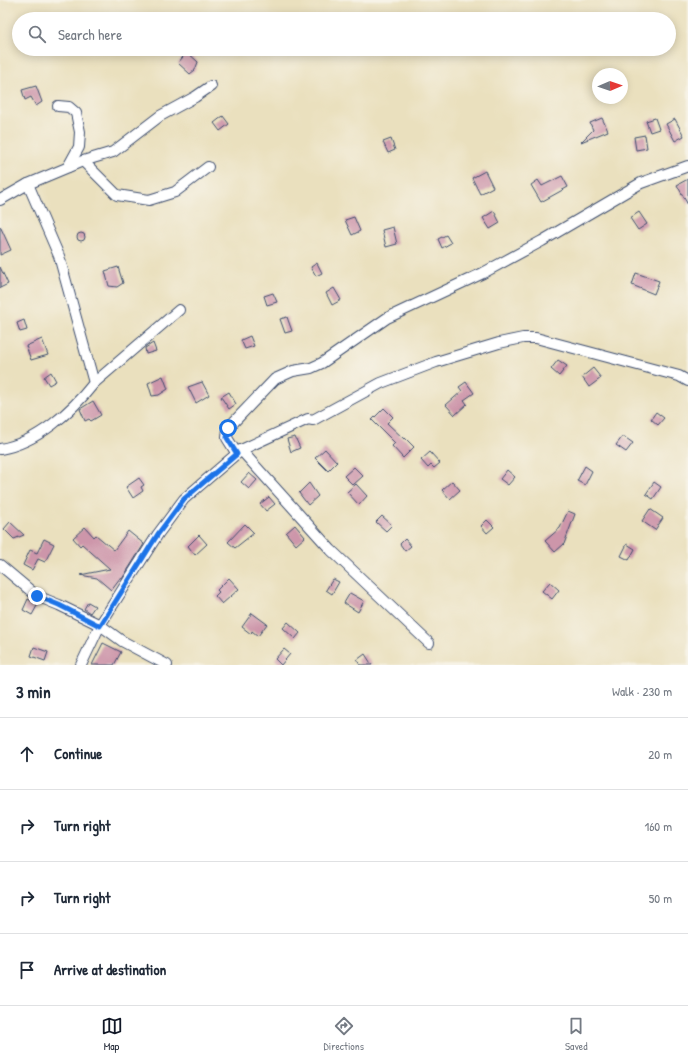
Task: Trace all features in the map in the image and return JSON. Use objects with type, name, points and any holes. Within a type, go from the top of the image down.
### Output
[{"type":"street","points":[[0,200],[28,184],[68,167],[113,152],[160,116],[195,97],[211,86]]},
{"type":"street","points":[[58,106],[69,107],[76,113],[80,132],[79,148],[68,167]]},
{"type":"street","points":[[83,161],[117,195],[149,200],[175,192],[208,167]]},
{"type":"street","points":[[429,643],[331,550],[239,452],[227,438],[228,428],[275,379],[293,371],[311,368],[322,363],[387,318],[483,273],[542,241],[641,183],[688,166]]},
{"type":"street","points":[[28,184],[59,256],[94,383]]},
{"type":"street","points":[[0,449],[8,448],[38,433],[84,397],[94,383],[180,310]]},
{"type":"street","points":[[81,665],[100,626],[158,534],[184,499],[239,452],[308,419],[314,420],[380,383],[436,362],[499,343],[523,338],[536,338],[679,376],[688,381]]},
{"type":"street","points":[[0,565],[37,596],[59,605],[100,626],[122,642],[167,665]]},
{"type":"building","points":[[184,56],[191,56],[198,62],[195,70],[190,74],[178,63]]},
{"type":"building","points":[[36,86],[42,102],[36,106],[31,97],[25,100],[22,90]]},
{"type":"building","points":[[223,116],[229,124],[220,131],[214,123]]},
{"type":"building","points":[[602,118],[608,131],[581,142],[593,130],[590,123]]},
{"type":"building","points":[[655,118],[659,129],[650,132],[646,121]]},
{"type":"building","points":[[675,119],[684,136],[675,141],[666,124]]},
{"type":"building","points":[[645,135],[647,148],[636,150],[634,137]]},
{"type":"building","points":[[391,139],[395,150],[388,153],[383,142]]},
{"type":"building","points":[[485,171],[493,187],[480,194],[472,178]]},
{"type":"building","points":[[562,176],[568,187],[541,202],[531,185],[538,180],[542,186]]},
{"type":"building","points":[[688,179],[688,205],[677,185]]},
{"type":"building","points":[[494,211],[500,223],[490,229],[483,218]]},
{"type":"building","points":[[639,212],[647,224],[638,230],[630,218]]},
{"type":"building","points":[[354,217],[360,231],[352,235],[345,220]]},
{"type":"building","points":[[0,226],[11,250],[0,255]]},
{"type":"building","points":[[393,227],[397,244],[386,247],[382,230]]},
{"type":"building","points":[[81,233],[84,234],[84,240],[81,241],[78,240],[77,237],[78,234]]},
{"type":"building","points":[[446,235],[451,243],[442,248],[438,239]]},
{"type":"building","points":[[317,263],[322,273],[316,276],[311,267]]},
{"type":"building","points":[[0,267],[8,284],[0,288]]},
{"type":"building","points":[[118,267],[123,283],[117,287],[109,286],[105,271]]},
{"type":"building","points":[[636,273],[659,281],[654,294],[632,285]]},
{"type":"building","points":[[334,288],[341,300],[332,305],[326,293]]},
{"type":"building","points":[[273,293],[277,302],[267,305],[264,296]]},
{"type":"building","points":[[287,317],[292,331],[285,333],[280,319]]},
{"type":"building","points":[[24,320],[27,330],[20,332],[17,323]]},
{"type":"building","points":[[250,336],[254,346],[245,349],[241,340]]},
{"type":"building","points":[[42,339],[48,355],[31,360],[26,346]]},
{"type":"building","points":[[153,343],[156,351],[146,354],[145,348]]},
{"type":"building","points":[[558,360],[567,366],[559,376],[551,369]]},
{"type":"building","points":[[593,368],[601,378],[589,387],[582,377]]},
{"type":"building","points":[[51,372],[56,381],[49,385],[44,377]]},
{"type":"building","points":[[163,376],[168,389],[159,395],[152,396],[148,383]]},
{"type":"building","points":[[202,382],[209,395],[196,403],[188,387]]},
{"type":"building","points":[[466,382],[474,393],[464,400],[467,404],[455,415],[446,405],[462,391],[459,387]]},
{"type":"building","points":[[229,392],[236,404],[229,409],[221,397]]},
{"type":"building","points":[[93,401],[101,415],[91,421],[89,419],[85,421],[80,409]]},
{"type":"building","points":[[384,408],[393,417],[387,423],[414,447],[403,458],[392,446],[395,443],[372,420]]},
{"type":"building","points":[[656,412],[664,418],[658,425],[651,419]]},
{"type":"building","points":[[623,436],[633,443],[626,452],[616,445]]},
{"type":"building","points":[[295,437],[300,448],[291,452],[287,439]]},
{"type":"building","points":[[325,449],[337,462],[328,471],[315,458]]},
{"type":"building","points":[[430,452],[440,463],[434,468],[431,465],[428,468],[421,460]]},
{"type":"building","points":[[585,466],[592,471],[585,485],[577,481]]},
{"type":"building","points":[[354,467],[363,476],[353,485],[344,476]]},
{"type":"building","points":[[507,470],[515,477],[508,485],[500,479]]},
{"type":"building","points":[[249,473],[257,480],[249,489],[241,482]]},
{"type":"building","points":[[139,478],[144,485],[141,487],[143,491],[133,498],[126,487]]},
{"type":"building","points":[[452,481],[460,490],[450,499],[442,490]]},
{"type":"building","points":[[654,482],[661,487],[653,499],[646,494]]},
{"type":"building","points":[[309,483],[318,496],[308,505],[299,493]]},
{"type":"building","points":[[356,484],[367,496],[359,505],[347,492]]},
{"type":"building","points":[[269,497],[275,504],[266,511],[260,504]]},
{"type":"building","points":[[650,509],[663,518],[655,530],[642,521]]},
{"type":"building","points":[[568,511],[575,514],[564,544],[555,552],[545,541],[560,528]]},
{"type":"building","points":[[382,516],[392,525],[386,531],[376,522]]},
{"type":"building","points":[[487,520],[494,527],[487,533],[481,526]]},
{"type":"building","points":[[10,522],[24,535],[14,539],[4,529]]},
{"type":"building","points":[[245,524],[254,533],[235,548],[228,542]]},
{"type":"building","points":[[295,525],[305,537],[296,545],[286,533]]},
{"type":"building","points":[[85,527],[94,537],[96,535],[114,550],[128,531],[144,544],[122,579],[120,578],[111,590],[97,578],[80,575],[110,569],[82,544],[80,546],[73,538]]},
{"type":"building","points":[[199,535],[207,544],[195,555],[188,546]]},
{"type":"building","points":[[44,539],[54,544],[45,562],[38,559],[32,570],[23,565],[30,550],[37,553]]},
{"type":"building","points":[[405,539],[411,546],[405,551],[400,544]]},
{"type":"building","points":[[627,544],[635,549],[629,560],[621,556]]},
{"type":"building","points":[[229,578],[239,589],[222,604],[215,596],[219,592],[217,590]]},
{"type":"building","points":[[333,579],[339,582],[332,594],[326,590]]},
{"type":"building","points":[[550,582],[559,590],[552,599],[542,591]]},
{"type":"building","points":[[350,593],[364,601],[358,612],[344,603]]},
{"type":"building","points":[[28,599],[38,604],[32,615],[23,610]]},
{"type":"building","points":[[88,602],[95,606],[90,613],[84,609]]},
{"type":"building","points":[[252,613],[267,624],[258,636],[252,631],[251,634],[242,627]]},
{"type":"building","points":[[288,622],[300,633],[295,639],[283,628]]},
{"type":"building","points":[[103,643],[121,652],[114,665],[92,665]]},
{"type":"building","points":[[34,647],[48,652],[45,661],[31,656]]},
{"type":"building","points":[[284,649],[290,654],[281,665],[275,659]]},
{"type":"building","points":[[365,654],[372,665],[360,665],[357,660]]},
{"type":"route","points":[[37,596],[59,605],[100,626],[158,534],[184,499],[237,454],[227,438],[228,428]]}]
